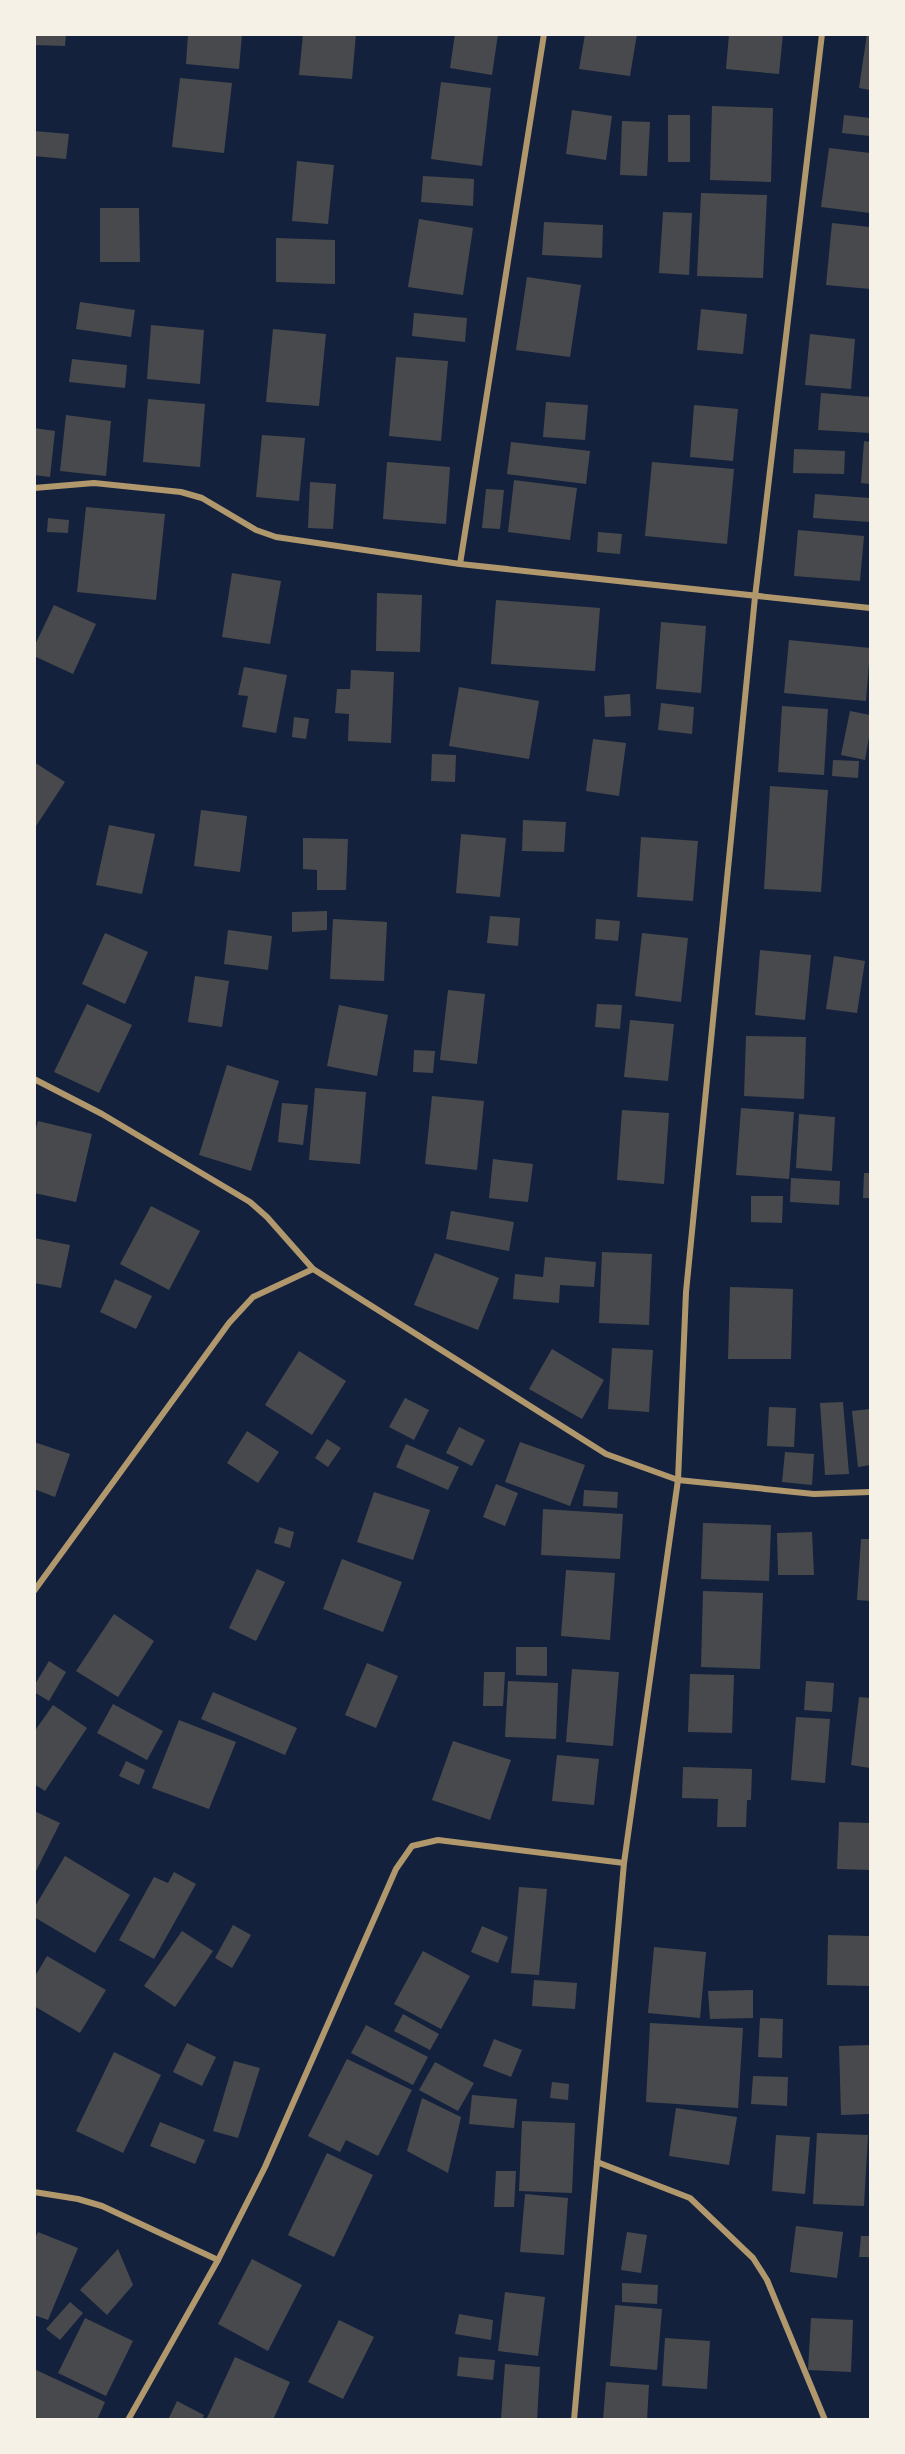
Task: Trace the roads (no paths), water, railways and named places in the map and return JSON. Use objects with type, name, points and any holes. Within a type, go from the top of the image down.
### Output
[{"type":"street","points":[[460,564],[544,34]]},
{"type":"street","points":[[574,2420],[624,1863],[678,1480],[686,1292],[755,597],[822,34]]},
{"type":"street","points":[[34,488],[94,483],[182,492],[202,498],[256,530],[276,537],[460,564],[870,608]]},
{"type":"street","points":[[34,1079],[102,1114],[250,1202],[267,1217],[313,1269],[606,1454],[678,1480],[814,1494],[870,1492]]},
{"type":"street","points":[[34,1591],[229,1323],[253,1297],[313,1269]]},
{"type":"street","points":[[128,2420],[218,2260],[265,2167],[396,1869],[412,1846],[438,1840],[624,1863]]},
{"type":"street","points":[[597,2162],[690,2198],[753,2258],[767,2280],[825,2420]]},
{"type":"street","points":[[34,2192],[78,2199],[102,2206],[218,2260]]}]
